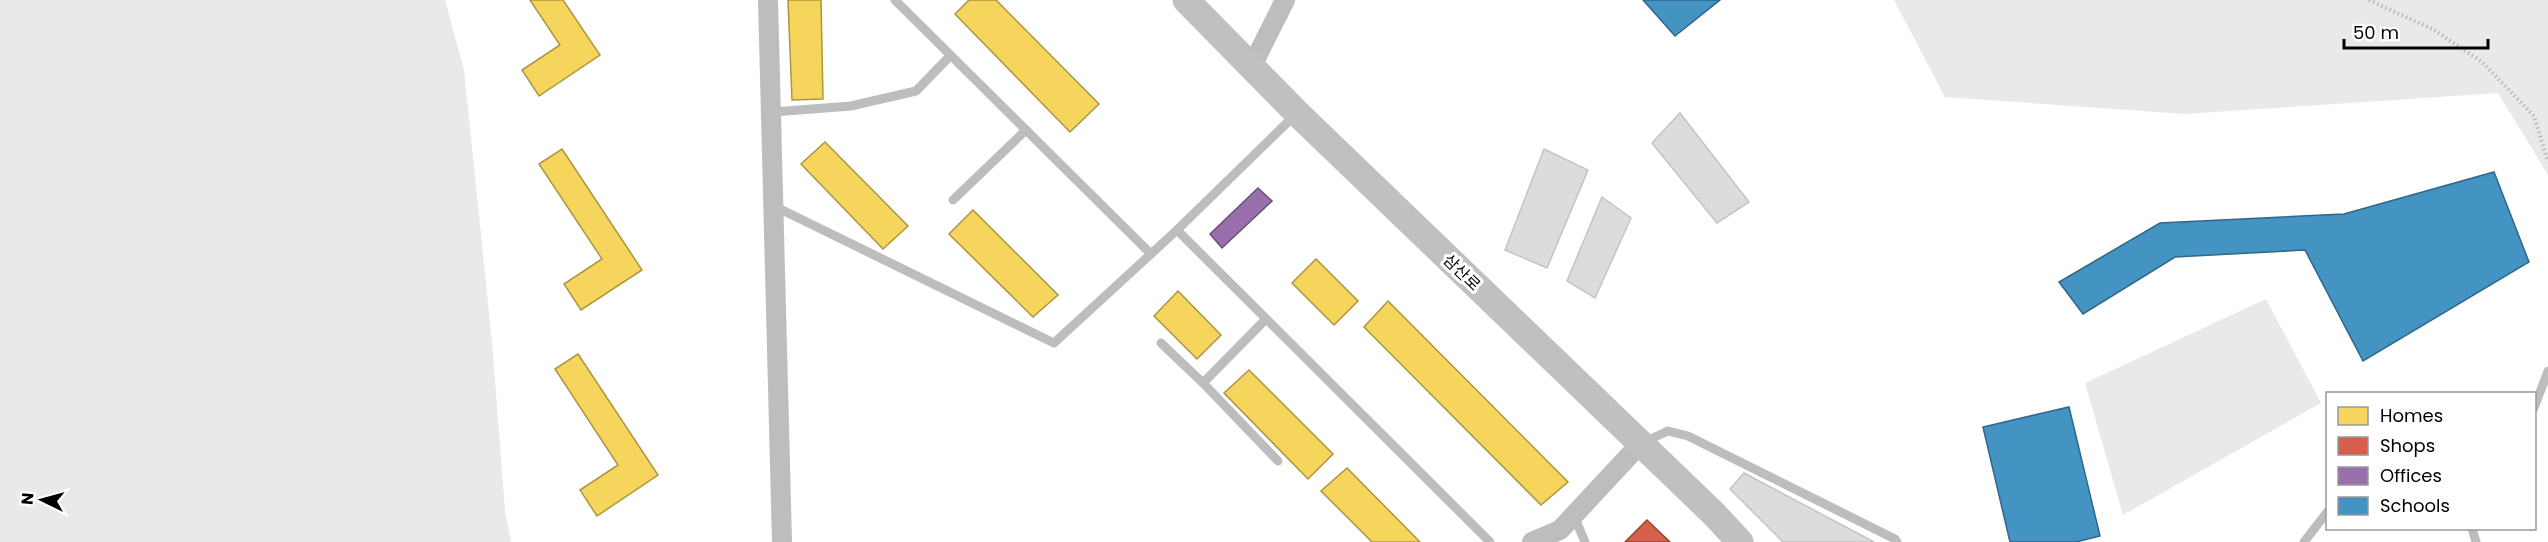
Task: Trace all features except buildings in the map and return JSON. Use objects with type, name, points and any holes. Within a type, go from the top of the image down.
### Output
[{"type":"main road","name":"삼산로","points":[[1186,0],[1297,113],[1641,443],[1740,542]]},
{"type":"street","points":[[768,0],[782,542]]},
{"type":"street","points":[[1252,66],[1285,0]]},
{"type":"street","points":[[1532,542],[1560,530],[1641,443]]},
{"type":"lane","points":[[896,1],[1151,254]]},
{"type":"lane","points":[[772,112],[851,106],[916,91],[950,56]]},
{"type":"lane","points":[[773,206],[1054,343],[1177,231],[1297,113]]},
{"type":"lane","points":[[953,200],[1026,130]]},
{"type":"lane","points":[[1177,231],[1490,542]]},
{"type":"lane","points":[[1203,383],[1266,319]]},
{"type":"lane","points":[[1161,343],[1278,461]]},
{"type":"lane","points":[[2536,405],[2548,371]]},
{"type":"lane","points":[[1641,443],[1668,431],[1688,436],[1822,504],[1859,520],[1897,542]]},
{"type":"lane","points":[[2304,542],[2326,514]]},
{"type":"lane","points":[[1574,516],[1585,542]]},
{"type":"path","points":[[2369,0],[2434,30],[2482,62],[2534,116],[2548,162]]},
{"type":"shaded area","points":[[0,0],[445,0],[464,70],[492,342],[505,511],[511,542],[0,542]]},
{"type":"shaded area","points":[[1894,0],[2548,0],[2548,175],[2498,93],[2185,114],[1945,97]]},
{"type":"shaded area","points":[[2266,299],[2321,403],[2123,515],[2085,383]]}]
